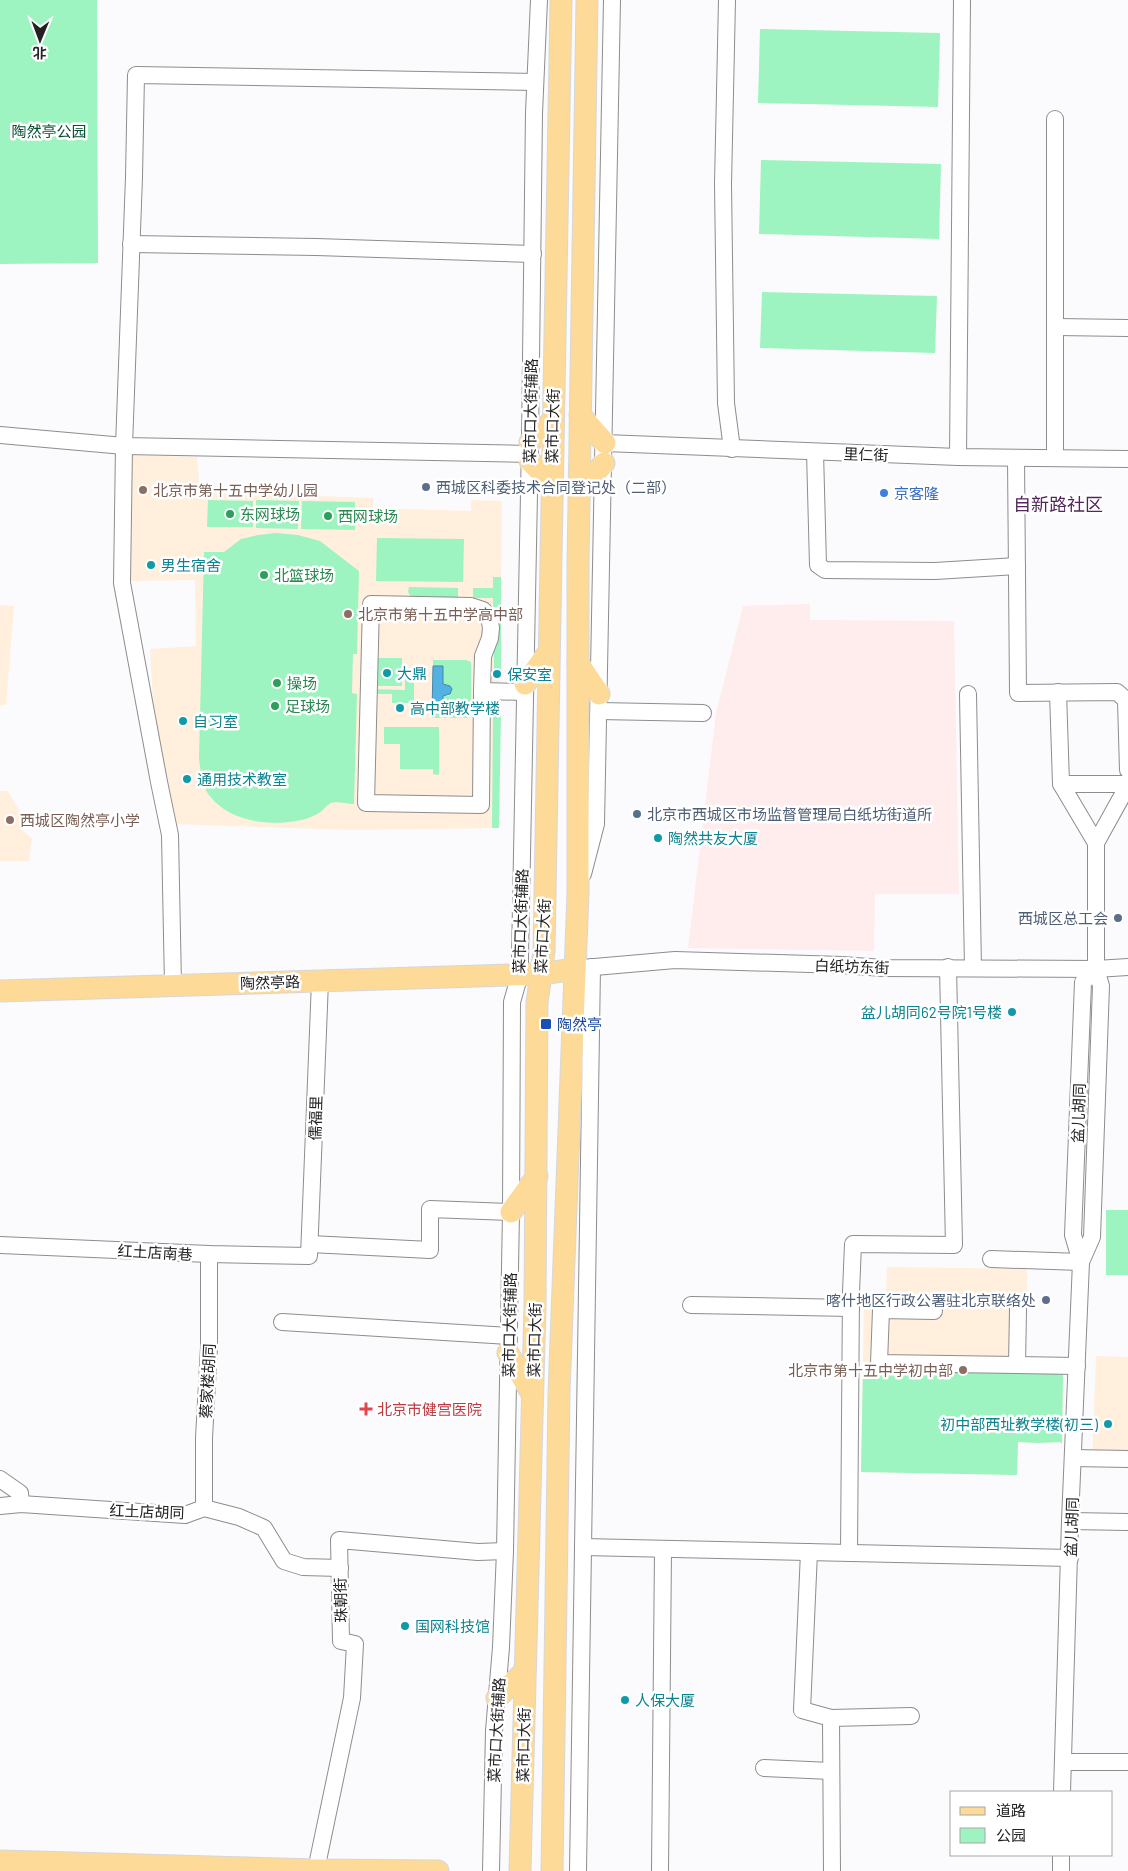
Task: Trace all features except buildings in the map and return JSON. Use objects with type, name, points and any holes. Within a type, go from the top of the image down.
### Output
[{"type":"main road","name":"菜市口大街","points":[[520,1871],[533,1394],[537,1176],[537,1003],[544,951],[561,0]]},
{"type":"main road","name":"菜市口大街","points":[[552,1871],[560,1393],[584,968],[578,893],[578,662],[587,0]]},
{"type":"main road","points":[[580,415],[604,453],[580,492]]},
{"type":"main road","points":[[551,482],[530,452],[552,420]]},
{"type":"main road","points":[[524,688],[548,653]]},
{"type":"main road","points":[[578,662],[599,702]]},
{"type":"main road","name":"陶然亭路","points":[[0,991],[541,974],[584,968]]},
{"type":"main road","points":[[511,1212],[537,1176]]},
{"type":"main road","points":[[509,1344],[533,1394]]},
{"type":"main road","points":[[497,1698],[525,1671]]},
{"type":"main road","points":[[2,1864],[438,1871]]},
{"type":"street","name":"菜市口大街辅路","points":[[491,1871],[494,1731],[501,1646],[505,1551],[511,1212],[512,1002],[520,974],[535,82],[539,0]]},
{"type":"street","points":[[578,893],[596,824],[612,0]]},
{"type":"street","points":[[727,0],[722,184],[726,403],[732,449]]},
{"type":"street","points":[[958,457],[962,0]]},
{"type":"street","points":[[173,985],[170,835],[122,583],[124,446],[136,75],[535,82]]},
{"type":"street","points":[[1055,119],[1055,458]]},
{"type":"street","points":[[131,244],[316,247],[533,254]]},
{"type":"street","points":[[1056,327],[1128,328]]},
{"type":"street","points":[[0,435],[124,446],[530,452]]},
{"type":"street","name":"里仁街","points":[[604,453],[732,449],[958,457],[1128,459]]},
{"type":"street","points":[[815,452],[818,565],[824,570],[936,571],[1017,566]]},
{"type":"street","points":[[1016,458],[1018,693],[1117,692],[1126,700],[1128,770]]},
{"type":"street","points":[[371,604],[471,606],[483,610],[489,616],[490,638],[483,656],[482,691],[481,805],[366,803],[371,604]]},
{"type":"street","points":[[482,691],[524,688]]},
{"type":"street","points":[[1058,692],[1061,784],[1096,843]]},
{"type":"street","points":[[968,694],[973,968]]},
{"type":"street","points":[[599,702],[703,713]]},
{"type":"street","points":[[1061,784],[1128,784],[1096,843],[1096,969]]},
{"type":"street","name":"白纸坊东街","points":[[584,968],[675,960],[842,964],[884,968],[1096,969],[1128,967]]},
{"type":"street","points":[[849,1554],[853,1244],[954,1245],[948,967]]},
{"type":"street","points":[[578,1871],[583,1546],[584,968]]},
{"type":"street","name":"盆儿胡同","points":[[1062,1791],[1070,1521],[1081,1262],[1073,1235],[1083,982],[1096,969]]},
{"type":"street","name":"儒福里","points":[[310,1250],[320,980]]},
{"type":"street","name":"红土店南巷","points":[[0,1245],[209,1254],[310,1250],[430,1250],[430,1208],[511,1212]]},
{"type":"street","name":"蔡家楼胡同","points":[[204,1508],[204,1438],[209,1346],[209,1254]]},
{"type":"street","points":[[991,1259],[1081,1262]]},
{"type":"street","points":[[691,1306],[851,1308]]},
{"type":"street","points":[[1017,1365],[1018,1308]]},
{"type":"street","points":[[934,1311],[881,1310],[879,1363],[1077,1366]]},
{"type":"street","points":[[282,1322],[509,1344]]},
{"type":"street","points":[[1073,1458],[1128,1459]]},
{"type":"street","points":[[0,1479],[20,1493],[21,1504]]},
{"type":"street","name":"红土店胡同","points":[[0,1506],[21,1504],[185,1515],[204,1508],[239,1517],[264,1528],[284,1561],[303,1566],[340,1568]]},
{"type":"street","points":[[1070,1521],[1128,1522]]},
{"type":"street","name":"珠朝街","points":[[316,1870],[352,1698],[355,1644],[341,1641],[339,1540],[478,1552],[505,1551]]},
{"type":"street","points":[[583,1546],[663,1550],[1070,1558]]},
{"type":"street","points":[[660,1871],[663,1550]]},
{"type":"street","points":[[809,1552],[802,1710],[831,1718],[911,1716]]},
{"type":"street","points":[[831,1718],[832,1871]]},
{"type":"street","points":[[1063,1762],[1128,1762]]},
{"type":"street","points":[[764,1768],[832,1771]]},
{"type":"street","points":[[1061,1856],[1061,1871]]},
{"type":"shaded area","name":"北京市第十五中学高中部","points":[[125,455],[197,457],[200,492],[373,498],[373,508],[471,511],[471,500],[502,501],[499,828],[353,830],[173,824],[155,737],[150,649],[196,646],[195,580],[130,581],[130,526]]},
{"type":"shaded area","points":[[810,604],[810,620],[954,621],[959,894],[875,894],[874,951],[688,948],[716,713],[743,606]]},
{"type":"shaded area","points":[[0,605],[14,606],[6,705],[0,705]]},
{"type":"shaded area","name":"西城区陶然亭小学","points":[[0,791],[8,791],[20,812],[20,828],[32,839],[29,861],[0,861]]},
{"type":"shaded area","name":"北京市第十五中学初中部","points":[[887,1267],[1027,1269],[1026,1359],[1064,1360],[1062,1444],[1060,1442],[1018,1442],[1017,1475],[861,1472],[864,1302],[886,1302]]},
{"type":"shaded area","name":"初中部西址教学楼(初三)","points":[[1096,1356],[1128,1357],[1128,1466],[1092,1465]]},
{"type":"green space","name":"陶然亭公园","points":[[0,0],[97,0],[98,263],[0,264]]},
{"type":"green space","points":[[760,29],[940,33],[938,107],[758,103]]},
{"type":"green space","points":[[761,160],[941,164],[939,239],[759,234]]},
{"type":"green space","points":[[762,292],[937,296],[935,353],[760,348]]},
{"type":"green space","name":"东网球场","points":[[208,500],[253,501],[253,527],[207,527]]},
{"type":"green space","points":[[256,500],[299,501],[298,529],[256,528]]},
{"type":"green space","name":"西网球场","points":[[302,501],[355,502],[355,530],[301,529]]},
{"type":"green space","name":"操场","points":[[276,533],[298,535],[320,541],[359,571],[357,654],[353,654],[352,693],[357,694],[354,804],[333,802],[309,818],[277,823],[239,817],[217,804],[204,787],[199,759],[204,552],[224,552],[241,539]]},
{"type":"green space","points":[[377,538],[464,539],[463,582],[376,581]]},
{"type":"green space","points":[[493,577],[501,577],[501,669],[494,669],[493,598],[473,598],[473,588],[493,588]]},
{"type":"green space","points":[[409,587],[458,588],[458,603],[412,598],[408,592]]},
{"type":"green space","points":[[372,658],[402,658],[402,686],[371,686]]},
{"type":"green space","points":[[433,660],[466,660],[471,662],[471,715],[469,718],[432,718],[432,712],[443,712],[443,696],[449,696],[452,691],[451,687],[443,685],[443,666],[433,666]]},
{"type":"green space","points":[[411,667],[414,667],[414,703],[392,703],[392,694],[370,694],[371,689],[405,690],[405,678],[411,678]]},
{"type":"green space","points":[[493,712],[501,712],[499,828],[492,828]]},
{"type":"green space","points":[[384,727],[439,727],[439,775],[433,774],[433,769],[400,769],[400,744],[384,744]]},
{"type":"green space","points":[[1106,1210],[1128,1210],[1128,1275],[1106,1275]]},
{"type":"green space","points":[[863,1367],[1063,1372],[1062,1444],[1060,1442],[1018,1442],[1017,1475],[861,1472]]},
{"type":"water","points":[[433,666],[443,666],[443,684],[450,686],[452,689],[450,694],[443,696],[443,712],[432,712]]},
{"type":"place","name":"西城区科委技术合同登记处（二部）","points":[[426,487]]},
{"type":"place","name":"北京市第十五中学幼儿园","points":[[143,490]]},
{"type":"place","name":"京客隆","points":[[884,493]]},
{"type":"place","name":"东网球场","points":[[230,514]]},
{"type":"place","name":"西网球场","points":[[328,516]]},
{"type":"place","name":"男生宿舍","points":[[151,565]]},
{"type":"place","name":"北篮球场","points":[[264,575]]},
{"type":"place","name":"北京市第十五中学高中部","points":[[348,614]]},
{"type":"place","name":"大鼎","points":[[387,673]]},
{"type":"place","name":"保安室","points":[[497,674]]},
{"type":"place","name":"操场","points":[[277,683]]},
{"type":"place","name":"足球场","points":[[275,706]]},
{"type":"place","name":"高中部教学楼","points":[[400,708]]},
{"type":"place","name":"自习室","points":[[183,721]]},
{"type":"place","name":"通用技术教室","points":[[187,779]]},
{"type":"place","name":"北京市西城区市场监督管理局白纸坊街道所","points":[[637,814]]},
{"type":"place","name":"西城区陶然亭小学","points":[[10,820]]},
{"type":"place","name":"陶然共友大厦","points":[[658,838]]},
{"type":"place","name":"西城区总工会","points":[[1118,918]]},
{"type":"place","name":"盆儿胡同62号院1号楼","points":[[1012,1012]]},
{"type":"place","name":"陶然亭","points":[[546,1024]]},
{"type":"place","name":"喀什地区行政公署驻北京联络处","points":[[1046,1300]]},
{"type":"place","name":"北京市第十五中学初中部","points":[[963,1370]]},
{"type":"place","name":"北京市健宫医院","points":[[366,1409]]},
{"type":"place","name":"初中部西址教学楼(初三)","points":[[1108,1424]]},
{"type":"place","name":"国网科技馆","points":[[405,1626]]},
{"type":"place","name":"人保大厦","points":[[625,1700]]},
{"type":"district","name":"自新路社区","points":[[1058,504]]}]
